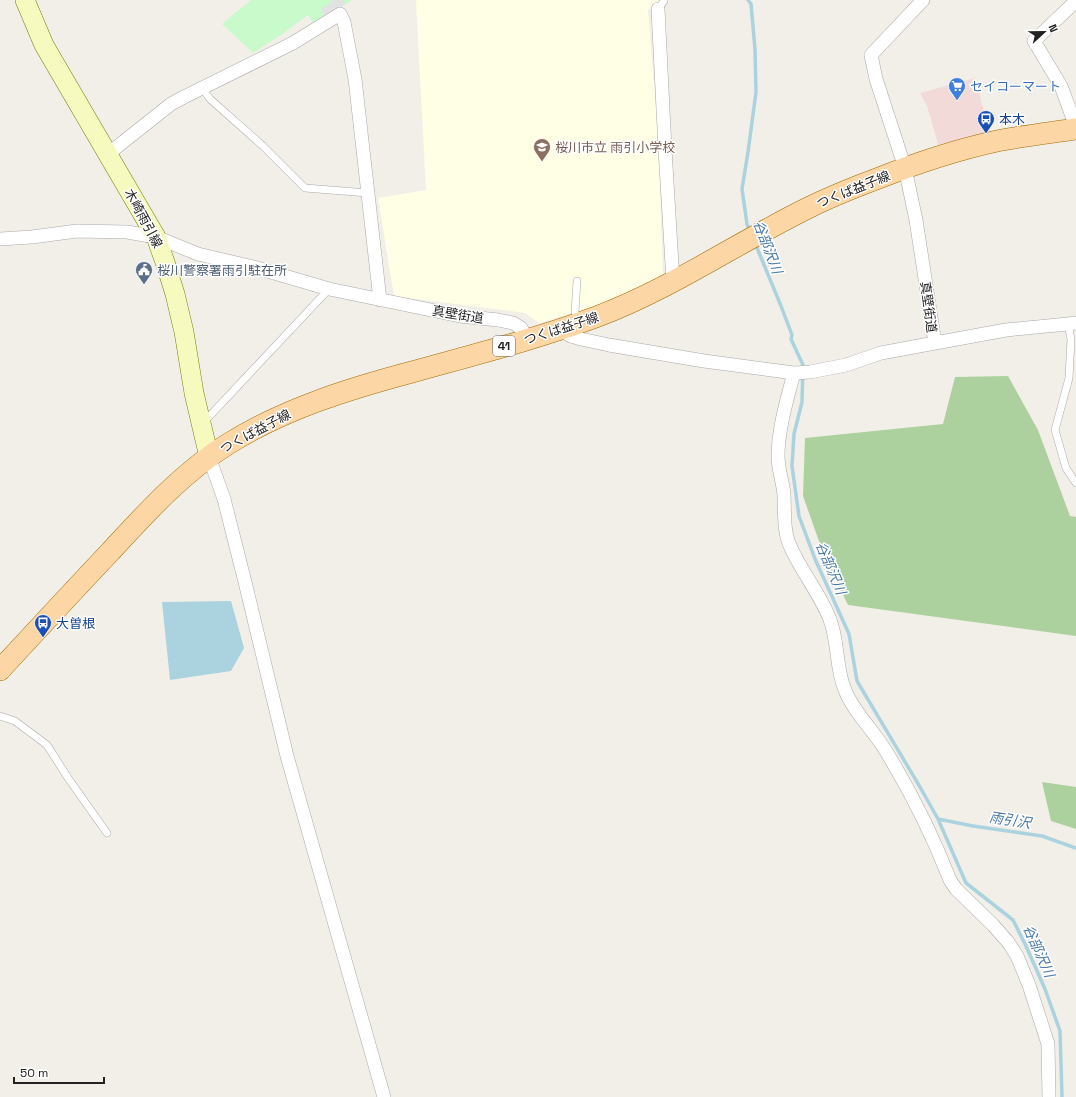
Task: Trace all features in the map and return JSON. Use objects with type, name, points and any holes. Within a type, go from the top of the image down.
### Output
[{"type":"main road","name":"木崎雨引線","points":[[25,0],[44,45],[156,237],[175,294],[184,332],[194,393],[208,457]]},
{"type":"main road","name":"つくば益子線","points":[[0,670],[153,506],[208,457],[252,430],[310,403],[379,381],[528,339],[570,326],[619,308],[673,281],[811,206],[904,168],[959,150],[1035,134],[1076,128]]},
{"type":"street","name":"真壁街道","points":[[570,326],[571,336],[581,339],[704,361],[800,372],[846,365],[881,353],[934,343],[916,220],[904,168],[876,79],[871,55],[923,0]]},
{"type":"street","points":[[1076,1],[1034,41],[1061,86],[1076,128]]},
{"type":"street","points":[[661,4],[664,148],[673,281]]},
{"type":"street","points":[[108,154],[171,104],[293,43],[340,14],[344,22],[355,79],[380,300]]},
{"type":"street","points":[[0,239],[32,237],[77,231],[127,232],[156,237],[198,254],[257,268],[329,289]]},
{"type":"street","name":"真壁街道","points":[[329,289],[460,316],[513,323],[521,328],[528,339]]},
{"type":"street","points":[[934,343],[1006,330],[1072,324]]},
{"type":"street","points":[[800,372],[788,397],[779,444],[778,458],[784,490],[786,534],[791,548],[833,626],[837,661],[845,691],[883,746],[923,819],[950,880],[956,889],[1008,942],[1017,956],[1029,985],[1048,1044],[1049,1097]]},
{"type":"street","points":[[208,457],[224,499],[287,756],[384,1097]]},
{"type":"lane","points":[[202,88],[210,99],[263,146],[305,188],[368,193]]},
{"type":"lane","points":[[570,326],[575,312],[577,281]]},
{"type":"lane","points":[[202,425],[329,289]]},
{"type":"lane","points":[[1072,324],[1069,378],[1055,430],[1066,468],[1076,483]]},
{"type":"lane","points":[[0,716],[14,721],[47,745],[106,832]]},
{"type":"shaded area","points":[[331,0],[344,0],[345,5],[324,15],[321,9],[332,2]]},
{"type":"shaded area","name":"桜川市立 雨引小学校","points":[[417,0],[660,0],[648,10],[658,135],[663,276],[623,298],[539,323],[525,313],[394,296],[378,198],[426,190]]},
{"type":"shaded area","points":[[975,78],[991,137],[940,151],[927,106],[920,93]]},
{"type":"green space","points":[[251,0],[351,1],[313,23],[308,15],[253,53],[222,24]]},
{"type":"green space","points":[[1008,376],[1038,430],[1070,516],[1076,517],[1076,636],[848,605],[825,558],[803,496],[805,438],[943,424],[955,377]]},
{"type":"green space","points":[[1042,782],[1076,787],[1076,829],[1051,821]]},
{"type":"water","points":[[231,601],[244,648],[231,671],[170,680],[162,602]]},
{"type":"waterway","name":"谷部沢川","points":[[748,0],[751,4],[755,49],[756,92],[742,189],[747,224],[750,232]]},
{"type":"waterway","name":"谷部沢川","points":[[755,243],[792,335],[791,339],[803,365],[802,402],[794,434],[792,466],[799,516],[815,559],[849,634],[857,681],[938,819],[966,883],[1013,920],[1026,946],[1045,989],[1060,1031],[1062,1097]]},
{"type":"waterway","name":"雨引沢","points":[[938,819],[973,826],[1042,836],[1076,848]]},
{"type":"place","name":"セイコーマート","points":[[957,101]]},
{"type":"place","name":"本木","points":[[986,134]]},
{"type":"place","name":"桜川市立 雨引小学校","points":[[542,162]]},
{"type":"place","name":"桜川警察署雨引駐在所","points":[[144,285]]},
{"type":"place","name":"大曽根","points":[[43,638]]}]
